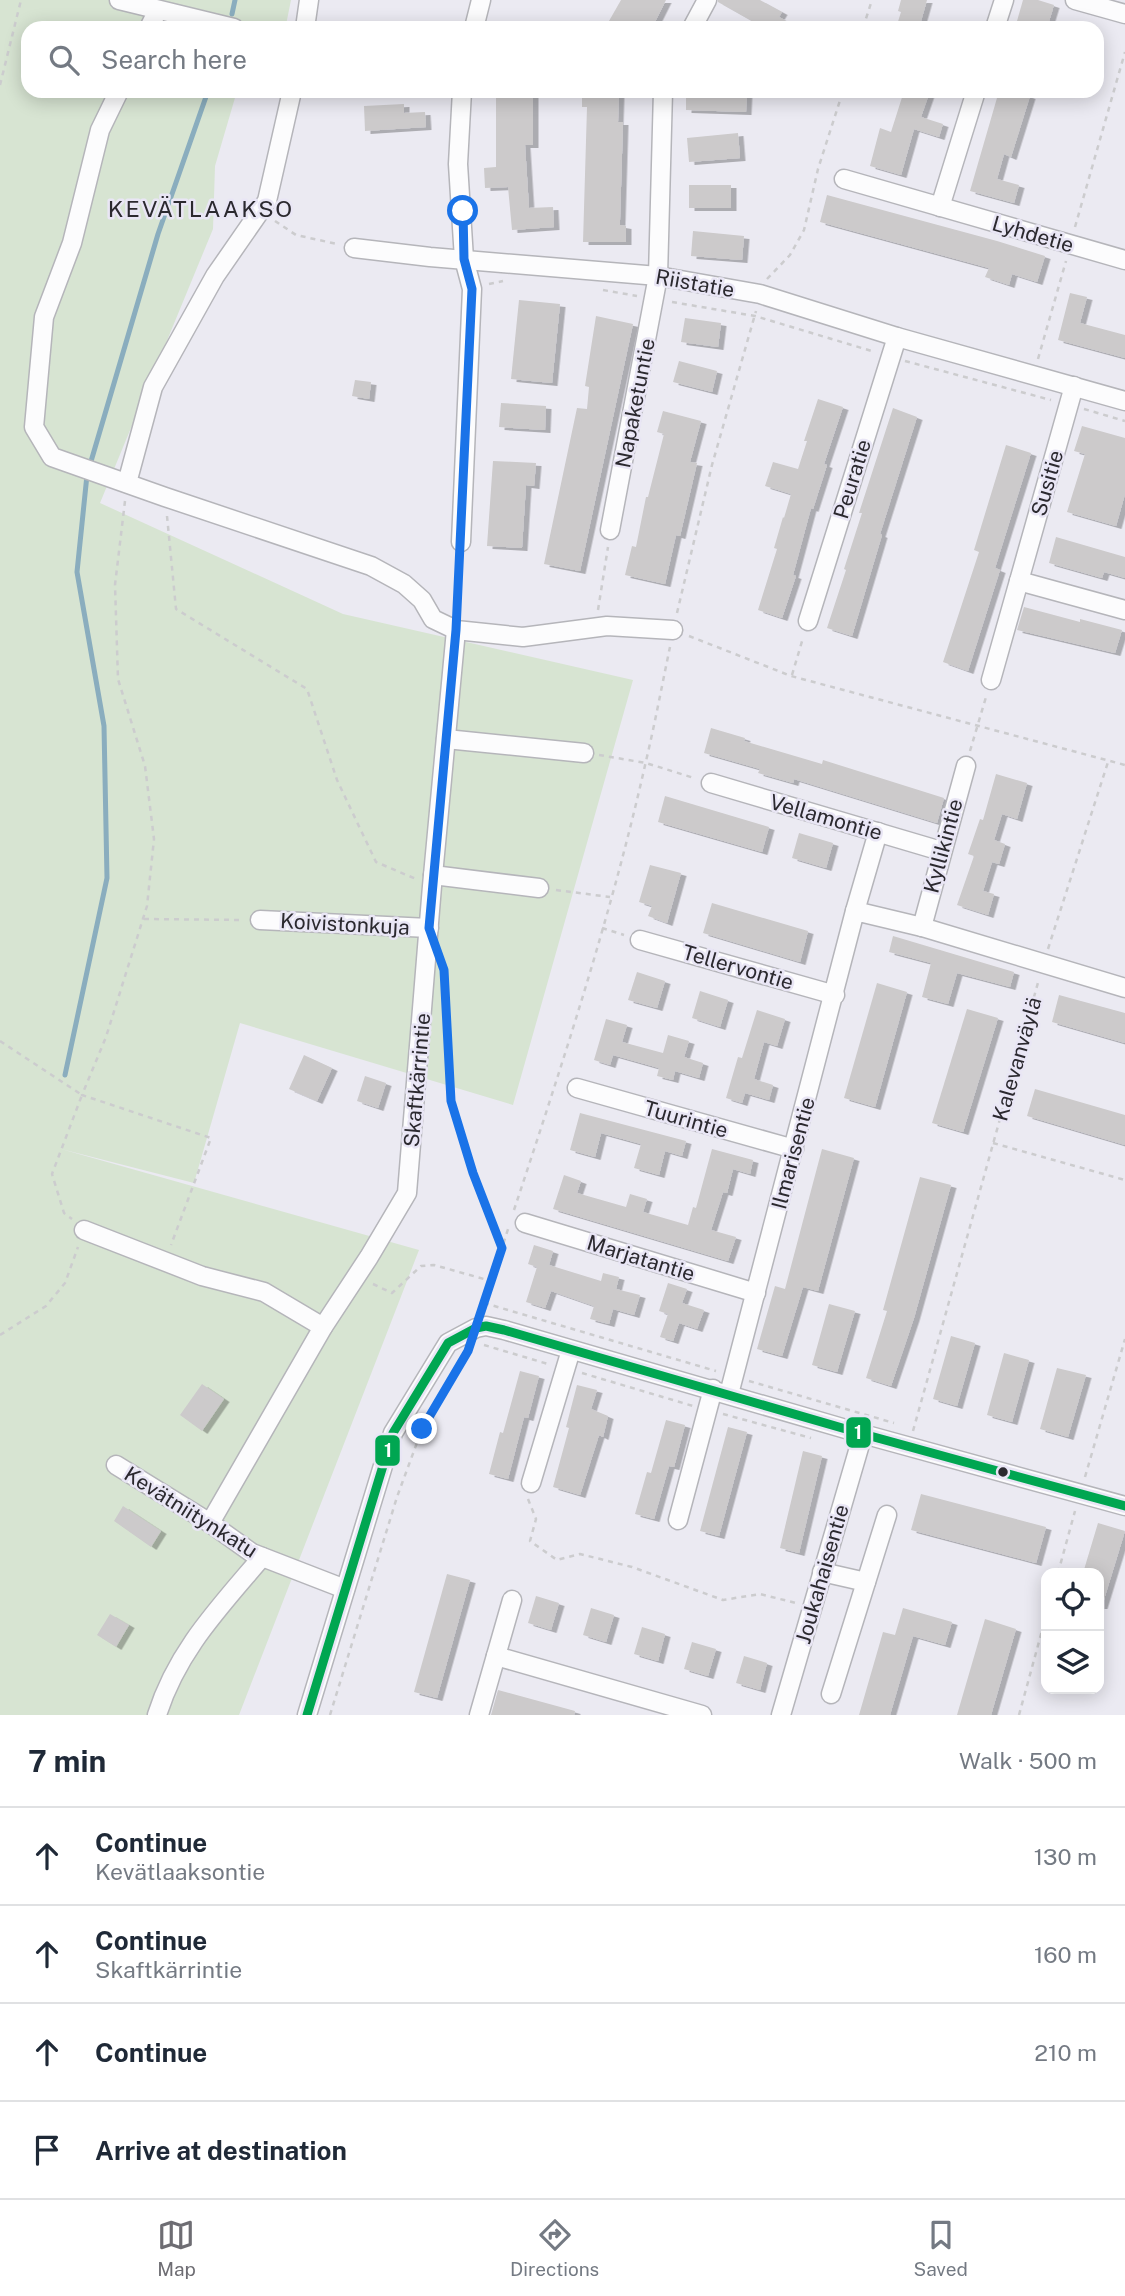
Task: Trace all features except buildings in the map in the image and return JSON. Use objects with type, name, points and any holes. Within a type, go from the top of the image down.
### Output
[{"type":"street","points":[[119,0],[204,21]]},
{"type":"street","points":[[306,21],[309,0]]},
{"type":"street","points":[[476,21],[481,0]]},
{"type":"street","points":[[696,21],[707,0]]},
{"type":"street","points":[[997,21],[1004,0]]},
{"type":"street","points":[[1075,0],[1125,14]]},
{"type":"street","points":[[152,21],[158,10]]},
{"type":"street","points":[[116,98],[100,130],[72,243],[44,317],[34,427],[52,457],[371,566],[404,583],[422,600],[433,619],[456,630],[523,637],[607,626],[673,630]]},
{"type":"street","points":[[127,484],[153,387],[215,276],[267,201],[290,98]]},
{"type":"street","points":[[461,542],[472,289],[464,259],[458,164],[462,98]]},
{"type":"street","name":"Napaketuntie","points":[[610,530],[658,276],[663,98]]},
{"type":"street","points":[[940,207],[974,98]]},
{"type":"street","name":"Lyhdetie","points":[[844,179],[1125,260]]},
{"type":"street","name":"Riistatie","points":[[354,248],[658,276],[760,294],[897,338],[1125,401]]},
{"type":"street","name":"Peuratie","points":[[808,621],[897,338]]},
{"type":"street","name":"Susitie","points":[[991,680],[1074,386]]},
{"type":"street","points":[[1019,581],[1125,610]]},
{"type":"street","name":"Skaftkärrintie","points":[[210,1524],[323,1327],[407,1193],[432,880],[456,630]]},
{"type":"street","points":[[446,739],[584,753]]},
{"type":"street","name":"Kyllikintie","points":[[922,927],[966,766]]},
{"type":"street","name":"Vellamontie","points":[[711,783],[941,851]]},
{"type":"street","name":"Ilmarisentie","points":[[678,1520],[706,1410],[725,1387],[756,1293],[878,832]]},
{"type":"street","points":[[432,880],[539,888]]},
{"type":"street","points":[[856,911],[922,927],[1125,988]]},
{"type":"street","name":"Koivistonkuja","points":[[260,920],[429,928]]},
{"type":"street","name":"Tellervontie","points":[[640,940],[835,995]]},
{"type":"street","name":"Tuurintie","points":[[577,1088],[794,1149]]},
{"type":"street","name":"Marjatantie","points":[[526,1223],[756,1293]]},
{"type":"street","points":[[84,1230],[202,1276],[264,1292],[323,1327]]},
{"type":"street","points":[[307,1715],[393,1433],[448,1343],[478,1336],[486,1326],[571,1350],[725,1387],[863,1434],[1087,1484],[1125,1506]]},
{"type":"street","points":[[531,1483],[571,1350]]},
{"type":"street","name":"Joukahaisentie","points":[[781,1715],[863,1434]]},
{"type":"street","name":"Kevätniitynkatu","points":[[116,1465],[252,1553],[345,1589]]},
{"type":"street","points":[[831,1694],[887,1515]]},
{"type":"street","points":[[158,1715],[165,1691],[186,1649],[262,1558]]},
{"type":"street","points":[[822,1572],[866,1583]]},
{"type":"street","points":[[479,1715],[512,1600]]},
{"type":"street","points":[[496,1656],[702,1715]]},
{"type":"path","points":[[0,85],[21,0]]},
{"type":"path","points":[[865,21],[872,0]]},
{"type":"path","points":[[1033,374],[1125,52]]},
{"type":"path","points":[[330,1715],[397,1497],[422,1429],[478,1336],[484,1303],[556,1083],[602,928],[646,763],[673,630],[712,464],[762,284],[790,256],[804,230],[818,169],[841,98]]},
{"type":"path","points":[[260,212],[296,234],[354,248]]},
{"type":"path","points":[[472,289],[507,280]]},
{"type":"path","points":[[599,289],[755,316],[1125,421]]},
{"type":"path","points":[[0,1335],[46,1306],[65,1283],[84,1230],[64,1213],[52,1174],[106,1037],[147,906],[153,839],[145,766],[118,678],[115,585],[127,484]]},
{"type":"path","points":[[165,497],[176,609],[307,689],[337,780],[376,862],[432,880]]},
{"type":"path","points":[[595,627],[610,530]]},
{"type":"path","points":[[456,630],[461,542]]},
{"type":"path","points":[[791,676],[808,621]]},
{"type":"path","points":[[673,630],[791,676],[1125,765]]},
{"type":"path","points":[[966,766],[991,680]]},
{"type":"path","points":[[584,753],[646,763],[711,783]]},
{"type":"path","name":"Kalevanväylä","points":[[1108,762],[1043,965],[993,1143],[1125,1180]]},
{"type":"path","points":[[539,888],[610,897]]},
{"type":"path","points":[[143,919],[260,920]]},
{"type":"path","points":[[602,928],[640,940]]},
{"type":"path","points":[[440,960],[444,970],[451,1101],[473,1173],[502,1248]]},
{"type":"path","points":[[0,1041],[82,1095],[211,1138],[165,1262]]},
{"type":"path","points":[[909,1446],[993,1143]]},
{"type":"path","points":[[356,1277],[392,1293],[421,1266],[434,1265],[491,1282]]},
{"type":"path","points":[[484,1303],[725,1387],[901,1425]]},
{"type":"path","points":[[478,1336],[566,1368],[819,1441]]},
{"type":"path","points":[[1060,1568],[1087,1484],[1125,1339]]},
{"type":"path","points":[[531,1483],[526,1494],[536,1519],[530,1541],[557,1560],[580,1555],[619,1564],[723,1600],[760,1594],[812,1606]]},
{"type":"path","points":[[1019,1715],[1042,1631]]},
{"type":"green space","points":[[0,0],[291,0],[287,21],[21,21],[21,98],[235,98],[215,166],[213,229],[100,503],[343,614],[633,680],[513,1105],[240,1023],[194,1183],[61,1149],[419,1250],[239,1715],[0,1715]]},
{"type":"waterway","points":[[232,14],[235,0]]},
{"type":"waterway","points":[[65,1075],[107,878],[104,726],[77,572],[87,475],[158,234],[206,98]]},
{"type":"transit line","name":"1","points":[[307,1715],[393,1433],[448,1343],[476,1328],[486,1326],[504,1330],[863,1434],[1125,1506]]},
{"type":"district","name":"KEVÄTLAAKSO","points":[[201,208]]},
{"type":"route","points":[[422,1429],[468,1351],[502,1248],[473,1173],[451,1101],[444,970],[429,928],[461,542],[472,289],[464,259],[463,211]]}]
